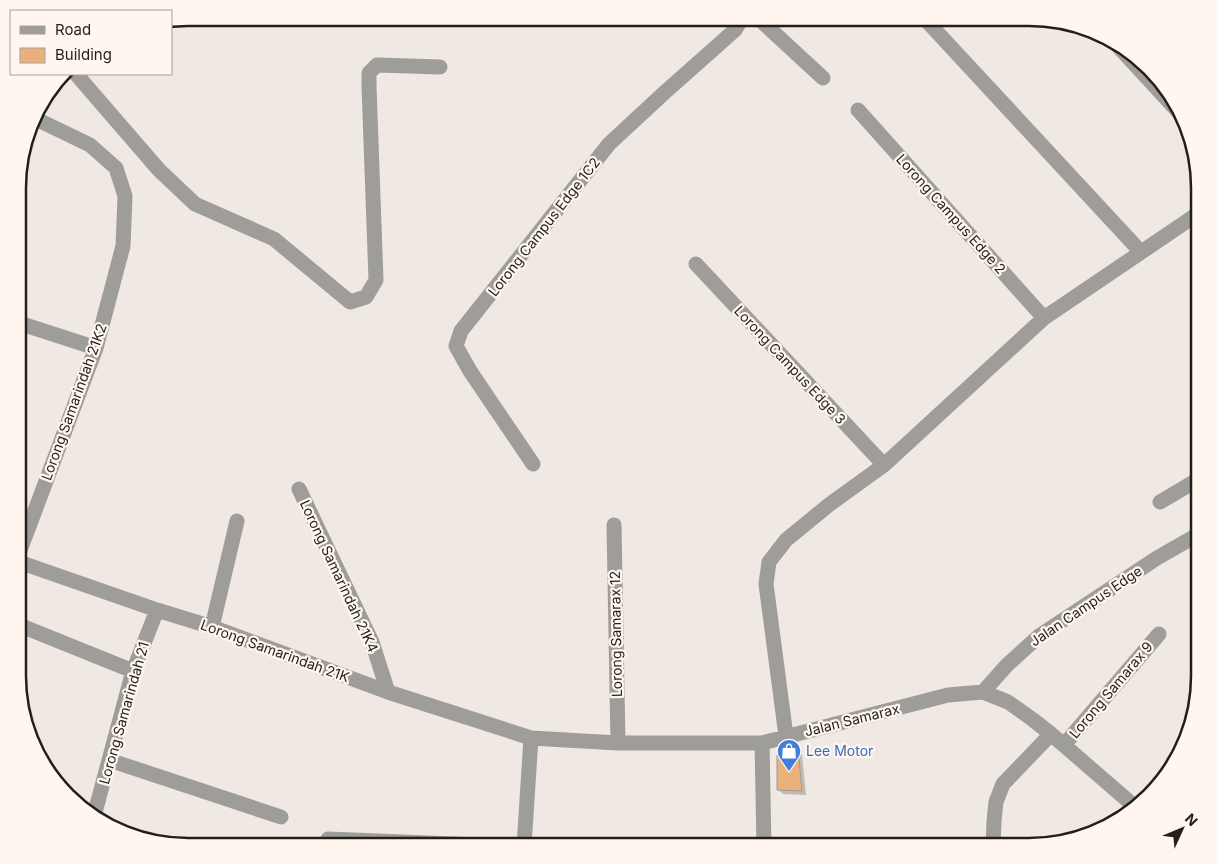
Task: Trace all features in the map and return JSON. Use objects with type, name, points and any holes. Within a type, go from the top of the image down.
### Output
[{"type":"street","name":"Lorong Campus Edge 1C2","points":[[532,464],[470,371],[456,346],[461,331],[610,144],[737,27]]},
{"type":"street","points":[[767,27],[823,78]]},
{"type":"street","points":[[932,27],[1141,252]]},
{"type":"street","points":[[77,75],[159,170],[195,204],[274,239],[350,302],[366,297],[376,280],[369,73],[377,65],[440,67]]},
{"type":"street","name":"Lorong Campus Edge 2","points":[[858,110],[1044,318]]},
{"type":"street","name":"Lorong Samarindah 21K2","points":[[27,533],[96,348],[123,246],[125,196],[116,168],[90,145],[41,121]]},
{"type":"street","points":[[786,736],[766,584],[769,562],[786,540],[830,504],[884,465],[1044,318],[1190,219]]},
{"type":"street","name":"Lorong Campus Edge 3","points":[[696,264],[884,465]]},
{"type":"street","points":[[26,325],[96,348]]},
{"type":"street","points":[[1160,502],[1190,484]]},
{"type":"street","name":"Lorong Samarindah 21K4","points":[[299,489],[372,642],[388,692]]},
{"type":"street","points":[[212,627],[237,521]]},
{"type":"street","name":"Lorong Samarax 12","points":[[614,524],[618,743]]},
{"type":"street","name":"Jalan Campus Edge","points":[[983,692],[1038,636],[1157,558],[1190,539]]},
{"type":"street","name":"Lorong Samarindah 21K","points":[[27,565],[156,610],[212,627],[388,692],[532,738]]},
{"type":"street","name":"Lorong Samarindah 21","points":[[96,809],[133,671],[156,610]]},
{"type":"street","points":[[27,628],[133,671]]},
{"type":"street","name":"Lorong Samarax 9","points":[[1064,745],[1159,634]]},
{"type":"street","name":"Jalan Samarax","points":[[532,738],[618,743],[762,743],[948,695],[983,692],[1008,702],[1051,734],[1129,802]]},
{"type":"street","points":[[993,838],[996,802],[1004,784],[1051,734]]},
{"type":"street","points":[[525,837],[532,738]]},
{"type":"street","points":[[762,743],[764,838]]},
{"type":"street","points":[[109,760],[281,817]]},
{"type":"building","name":"Lee Motor","points":[[798,749],[802,791],[777,790],[777,755]]},
{"type":"place","name":"Lee Motor","points":[[789,772]]}]
